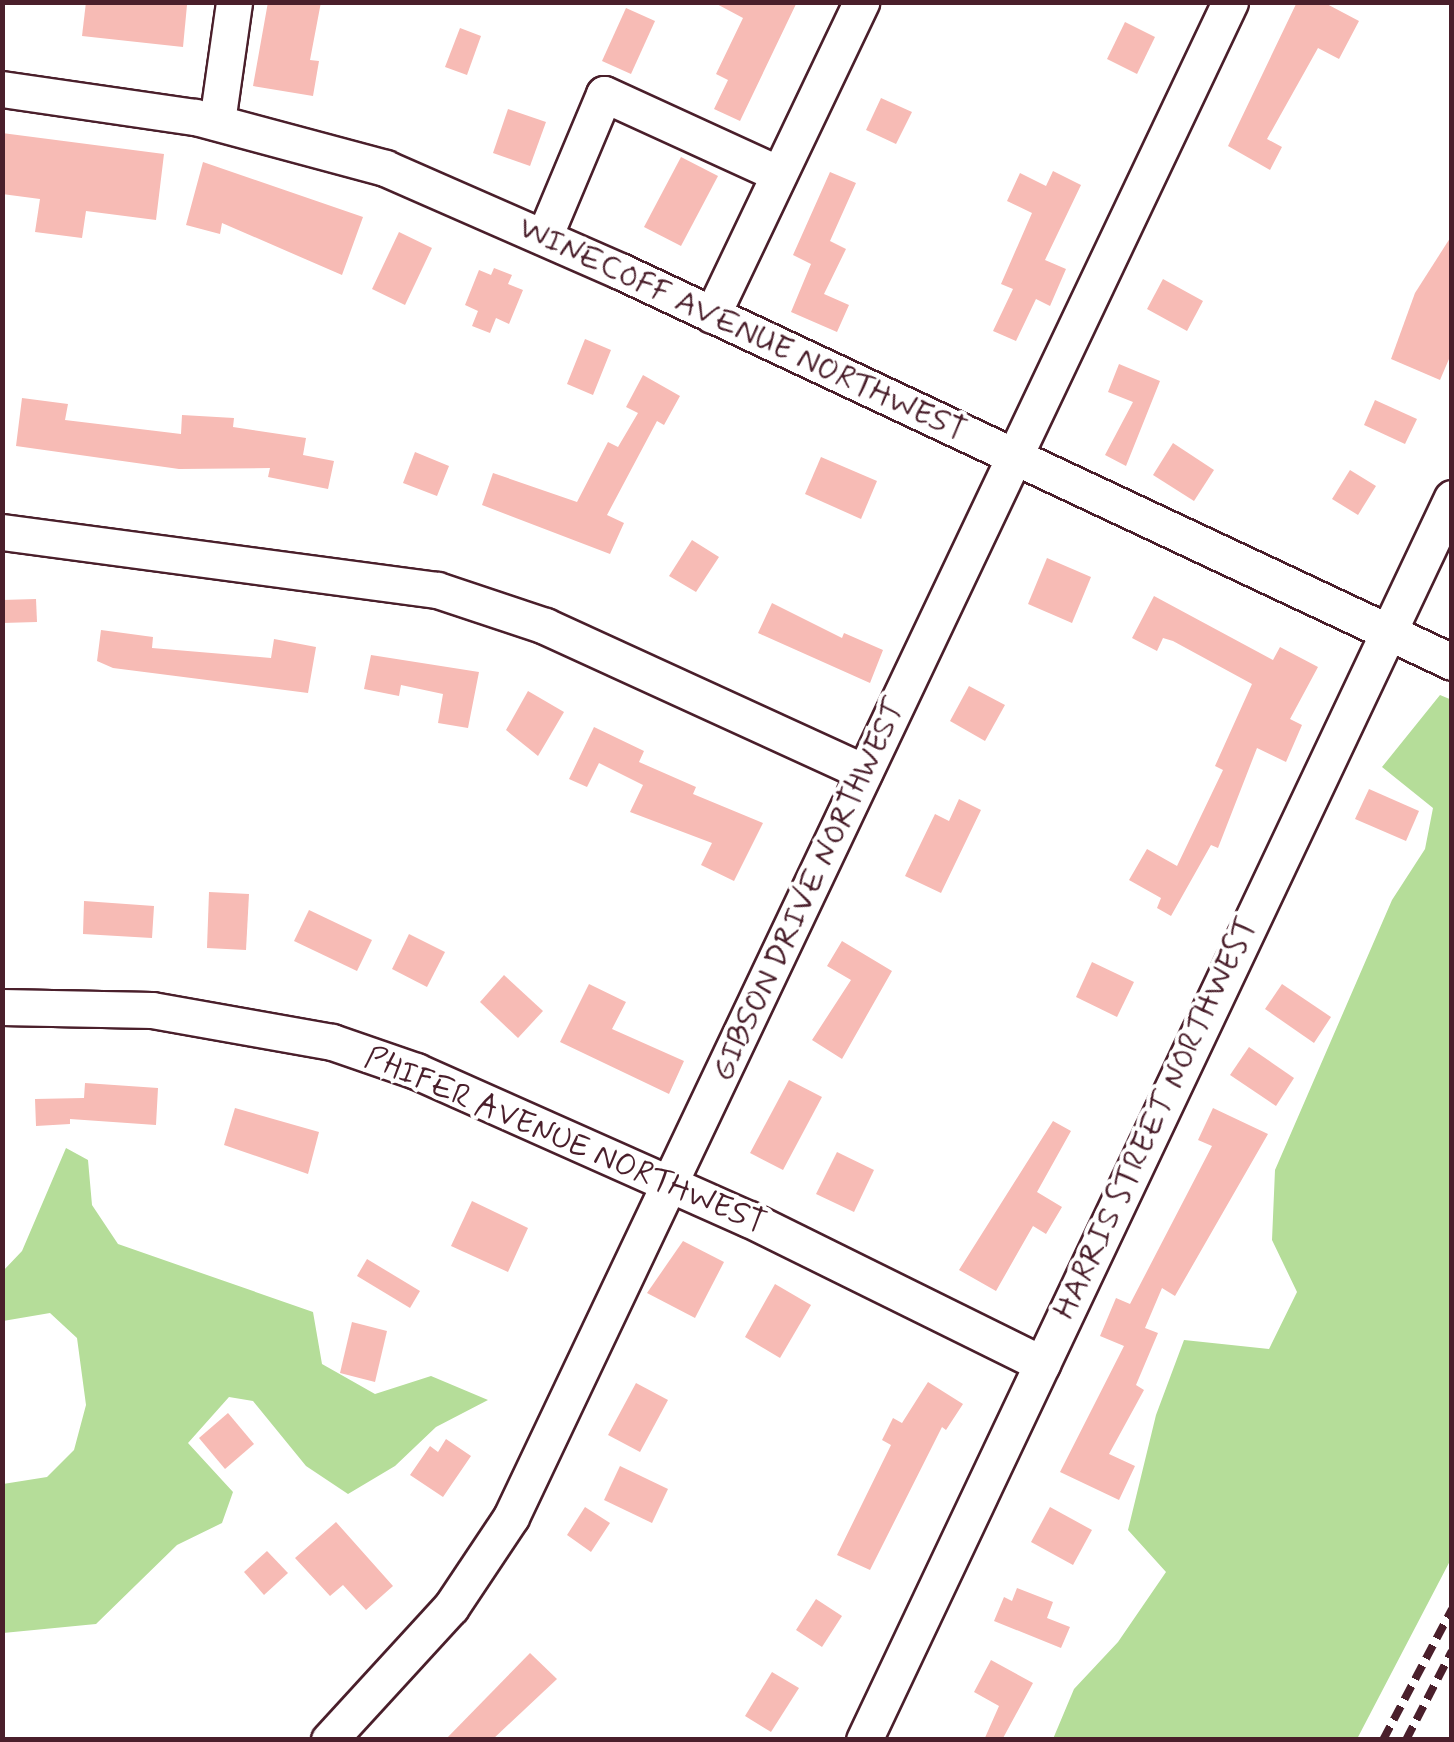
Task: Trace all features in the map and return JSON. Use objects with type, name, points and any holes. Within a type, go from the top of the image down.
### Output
[{"type":"street","points":[[217,122],[234,2]]},
{"type":"street","points":[[712,315],[861,2]]},
{"type":"street","name":"GIBSON DRIVE NORTHWEST","points":[[329,1740],[487,1559],[671,1185],[1012,456],[1230,2]]},
{"type":"street","name":"WINECOFF AVENUE NORTHWEST","points":[[2,88],[217,122],[385,168],[544,237],[1452,662]]},
{"type":"street","points":[[544,237],[604,94],[779,174]]},
{"type":"street","name":"HARRIS STREET NORTHWEST","points":[[864,1740],[1452,498]]},
{"type":"street","points":[[2,532],[436,590],[545,626],[864,772]]},
{"type":"street","name":"PHIFER AVENUE NORTHWEST","points":[[2,1007],[152,1010],[332,1042],[416,1071],[671,1185],[1042,1364]]},
{"type":"green space","points":[[1440,695],[1452,700],[1451,1559],[1357,1739],[1053,1739],[1074,1689],[1118,1642],[1166,1572],[1128,1530],[1156,1415],[1184,1340],[1269,1349],[1297,1292],[1272,1240],[1275,1170],[1392,900],[1425,849],[1433,808],[1382,767]]},
{"type":"green space","points":[[66,1148],[88,1160],[92,1205],[118,1244],[313,1312],[322,1364],[375,1394],[431,1376],[488,1400],[436,1427],[395,1466],[348,1494],[306,1466],[253,1401],[229,1397],[188,1443],[233,1492],[222,1523],[177,1545],[96,1624],[3,1633],[3,1484],[47,1477],[74,1450],[86,1405],[77,1338],[50,1313],[3,1321],[3,1271],[22,1251]]},
{"type":"building","points":[[86,2],[187,5],[183,47],[82,36]]},
{"type":"building","points":[[268,2],[321,2],[310,60],[319,61],[313,96],[253,86]]},
{"type":"building","points":[[713,2],[797,2],[740,121],[714,109],[728,80],[716,74],[743,18]]},
{"type":"building","points":[[1297,2],[1323,2],[1359,21],[1339,59],[1318,48],[1267,139],[1282,147],[1270,170],[1228,146]]},
{"type":"building","points":[[626,8],[655,21],[631,74],[602,61]]},
{"type":"building","points":[[1125,22],[1155,37],[1137,74],[1107,59]]},
{"type":"building","points":[[460,28],[481,36],[467,75],[445,67]]},
{"type":"building","points":[[881,98],[912,112],[896,144],[866,130]]},
{"type":"building","points":[[508,109],[546,122],[530,166],[493,153]]},
{"type":"building","points":[[2,133],[164,154],[156,220],[86,211],[82,238],[35,232],[40,199],[2,194]]},
{"type":"building","points":[[681,157],[718,176],[681,246],[644,227]]},
{"type":"building","points":[[203,162],[363,217],[342,275],[222,223],[220,234],[186,225]]},
{"type":"building","points":[[1053,171],[1081,185],[1045,260],[1066,269],[1050,306],[1036,299],[1016,341],[993,331],[1013,289],[1001,284],[1032,213],[1007,201],[1020,173],[1046,186]]},
{"type":"building","points":[[830,172],[856,183],[830,241],[846,249],[824,294],[849,305],[837,332],[791,312],[811,264],[793,255]]},
{"type":"building","points":[[399,232],[432,248],[405,305],[372,289]]},
{"type":"building","points":[[1452,235],[1452,352],[1440,380],[1391,359],[1415,293]]},
{"type":"building","points":[[494,268],[512,275],[508,284],[523,290],[509,324],[496,318],[490,333],[472,326],[478,311],[465,305],[479,270],[491,275]]},
{"type":"building","points":[[1163,279],[1203,301],[1187,331],[1147,309]]},
{"type":"building","points":[[585,339],[611,350],[593,395],[567,384]]},
{"type":"building","points":[[1119,364],[1160,381],[1126,466],[1105,455],[1133,402],[1108,392]]},
{"type":"building","points":[[643,375],[680,396],[664,425],[657,421],[607,515],[624,523],[610,554],[482,505],[493,473],[577,502],[608,442],[618,447],[638,413],[626,407]]},
{"type":"building","points":[[22,398],[68,404],[65,420],[181,434],[182,415],[234,418],[233,427],[306,438],[303,455],[334,461],[328,489],[268,477],[270,468],[179,469],[16,446]]},
{"type":"building","points":[[1375,400],[1417,419],[1405,444],[1364,425]]},
{"type":"building","points":[[1173,443],[1214,470],[1194,501],[1153,475]]},
{"type":"building","points":[[415,452],[449,466],[437,496],[403,483]]},
{"type":"building","points":[[821,457],[877,481],[861,519],[805,494]]},
{"type":"building","points":[[1350,470],[1376,486],[1358,515],[1332,499]]},
{"type":"building","points":[[692,540],[719,557],[696,592],[669,576]]},
{"type":"building","points":[[1047,558],[1091,577],[1072,623],[1028,604]]},
{"type":"building","points":[[1154,596],[1273,660],[1280,647],[1318,667],[1290,719],[1302,725],[1286,762],[1257,748],[1218,848],[1211,845],[1171,916],[1157,908],[1161,898],[1129,880],[1147,849],[1177,866],[1223,770],[1215,766],[1252,684],[1173,641],[1163,638],[1157,651],[1132,638]]},
{"type":"building","points":[[36,599],[37,622],[2,623],[2,600]]},
{"type":"building","points":[[772,603],[842,638],[844,633],[883,650],[870,683],[758,633]]},
{"type":"building","points":[[101,630],[153,637],[152,648],[271,658],[274,639],[316,647],[308,693],[113,668],[97,661]]},
{"type":"building","points":[[371,655],[479,672],[468,728],[438,723],[443,694],[401,685],[399,696],[364,689]]},
{"type":"building","points":[[969,686],[1005,705],[985,741],[950,721]]},
{"type":"building","points":[[528,691],[564,712],[538,756],[506,730]]},
{"type":"building","points":[[594,727],[644,751],[639,762],[696,787],[693,794],[763,823],[734,881],[701,865],[712,843],[630,812],[643,785],[599,763],[587,787],[569,779]]},
{"type":"building","points":[[1369,789],[1419,811],[1406,841],[1355,819]]},
{"type":"building","points":[[959,799],[981,810],[941,893],[905,876],[935,814],[949,821]]},
{"type":"building","points":[[209,892],[249,894],[246,950],[207,948]]},
{"type":"building","points":[[84,901],[154,906],[152,938],[83,934]]},
{"type":"building","points":[[309,910],[372,940],[357,971],[294,941]]},
{"type":"building","points":[[409,934],[445,952],[427,987],[392,969]]},
{"type":"building","points":[[842,941],[892,971],[842,1059],[812,1040],[851,980],[827,966]]},
{"type":"building","points":[[1092,962],[1134,982],[1117,1017],[1076,997]]},
{"type":"building","points":[[504,975],[543,1011],[518,1038],[480,1002]]},
{"type":"building","points":[[589,984],[626,1002],[612,1029],[684,1061],[669,1094],[560,1042]]},
{"type":"building","points":[[1282,984],[1331,1017],[1314,1043],[1265,1009]]},
{"type":"building","points":[[1249,1047],[1294,1078],[1276,1106],[1230,1075]]},
{"type":"building","points":[[789,1080],[822,1097],[783,1170],[750,1153]]},
{"type":"building","points":[[85,1083],[158,1088],[156,1125],[70,1119],[70,1124],[36,1126],[35,1099],[84,1098]]},
{"type":"building","points":[[235,1108],[319,1132],[308,1174],[224,1145]]},
{"type":"building","points":[[1213,1108],[1268,1134],[1175,1296],[1162,1288],[1145,1328],[1158,1333],[1136,1385],[1144,1390],[1109,1454],[1135,1466],[1119,1500],[1060,1472],[1124,1346],[1100,1336],[1116,1298],[1130,1304],[1212,1146],[1198,1140]]},
{"type":"building","points":[[1053,1121],[1071,1131],[1037,1192],[1062,1207],[1046,1234],[1033,1226],[996,1291],[959,1270]]},
{"type":"building","points":[[837,1152],[874,1170],[854,1212],[816,1194]]},
{"type":"building","points":[[472,1201],[528,1228],[508,1272],[451,1246]]},
{"type":"building","points":[[683,1241],[724,1262],[695,1318],[647,1293]]},
{"type":"building","points":[[367,1259],[420,1291],[410,1308],[357,1276]]},
{"type":"building","points":[[775,1284],[811,1305],[780,1358],[745,1337]]},
{"type":"building","points":[[352,1322],[387,1331],[375,1382],[340,1373]]},
{"type":"building","points":[[928,1382],[963,1404],[946,1430],[942,1427],[870,1570],[837,1555],[891,1445],[882,1440],[893,1418],[902,1423]]},
{"type":"building","points":[[636,1383],[668,1400],[640,1452],[608,1435]]},
{"type":"building","points":[[228,1413],[254,1444],[225,1469],[199,1438]]},
{"type":"building","points":[[446,1439],[471,1456],[443,1497],[410,1475],[430,1446],[438,1452]]},
{"type":"building","points":[[620,1466],[668,1489],[652,1523],[604,1500]]},
{"type":"building","points":[[585,1507],[610,1523],[591,1552],[567,1535]]},
{"type":"building","points":[[1050,1507],[1092,1530],[1073,1565],[1031,1542]]},
{"type":"building","points":[[336,1522],[393,1586],[366,1610],[343,1585],[330,1596],[295,1558]]},
{"type":"building","points":[[267,1551],[288,1573],[264,1595],[244,1572]]},
{"type":"building","points":[[1017,1588],[1053,1602],[1047,1618],[1070,1627],[1061,1648],[994,1621],[1004,1597],[1012,1601]]},
{"type":"building","points":[[816,1599],[842,1616],[822,1647],[796,1630]]},
{"type":"building","points":[[530,1653],[557,1679],[492,1740],[445,1740]]},
{"type":"building","points":[[991,1660],[1033,1683],[1002,1740],[984,1740],[999,1706],[974,1692]]},
{"type":"building","points":[[772,1672],[799,1688],[771,1732],[745,1716]]},
{"type":"railway","points":[[1383,1740],[1452,1609]]},
{"type":"railway","points":[[1406,1740],[1452,1651]]}]
